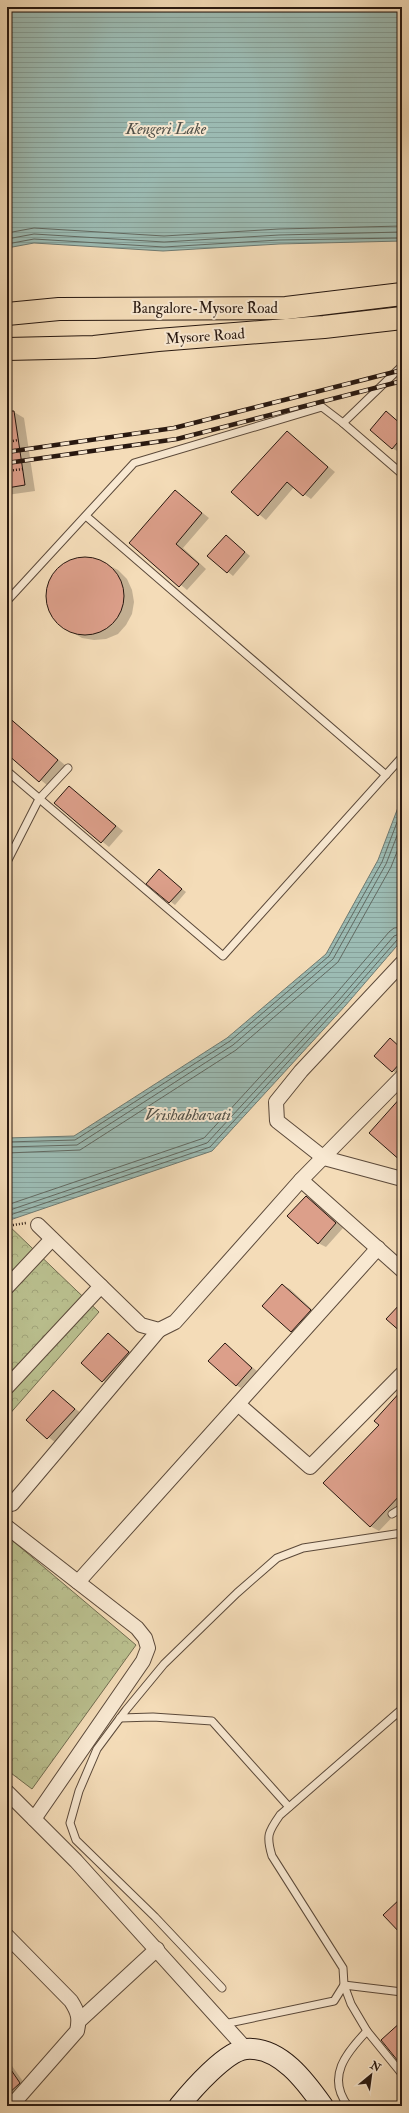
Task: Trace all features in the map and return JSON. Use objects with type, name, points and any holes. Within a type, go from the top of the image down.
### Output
[{"type":"highway","name":"Bangalore-Mysore Road","points":[[7,314],[59,309],[286,308],[402,294]]},
{"type":"highway","name":"Mysore Road","points":[[7,349],[94,347],[158,340],[324,327],[402,318]]},
{"type":"main road","points":[[179,2106],[229,2056],[246,2049],[266,2052],[285,2062],[311,2089],[322,2106]]},
{"type":"street","points":[[402,963],[301,1071],[276,1102],[278,1121],[324,1158],[402,1179]]},
{"type":"street","points":[[7,1504],[12,1504],[159,1330],[175,1322],[301,1180],[402,1077]]},
{"type":"street","points":[[301,1180],[402,1270]]},
{"type":"street","points":[[38,1226],[141,1325],[159,1330]]},
{"type":"street","points":[[7,1287],[52,1239]]},
{"type":"street","points":[[78,1582],[378,1248]]},
{"type":"street","points":[[7,1387],[101,1286]]},
{"type":"street","points":[[238,1404],[310,1467],[402,1374]]},
{"type":"street","points":[[7,1527],[137,1628],[145,1638],[148,1648],[142,1660],[34,1819]]},
{"type":"street","points":[[7,1792],[76,1861],[246,2049]]},
{"type":"street","points":[[7,1936],[71,2001],[78,2011],[80,2020],[77,2031],[11,2106]]},
{"type":"street","points":[[80,2020],[157,1949]]},
{"type":"lane","points":[[343,423],[402,366]]},
{"type":"lane","points":[[7,601],[134,464],[322,407],[343,423],[402,474]]},
{"type":"lane","points":[[86,516],[386,775]]},
{"type":"lane","points":[[7,772],[223,956],[402,757]]},
{"type":"lane","points":[[7,862],[39,799],[68,768]]},
{"type":"lane","points":[[392,1514],[402,1508]]},
{"type":"lane","points":[[222,1988],[155,1917],[76,1840],[70,1823],[80,1791],[97,1749],[164,1664],[237,1593],[276,1558],[302,1548],[402,1532]]},
{"type":"lane","points":[[402,1709],[280,1815],[272,1826],[267,1838],[272,1856],[344,1968],[344,1985],[351,2004],[367,2031],[402,2074]]},
{"type":"lane","points":[[120,1718],[152,1717],[212,1721],[289,1807]]},
{"type":"lane","points":[[344,1985],[402,1992]]},
{"type":"lane","points":[[224,2024],[334,2001],[344,1985]]},
{"type":"lane","points":[[348,2106],[340,2095],[340,2067],[348,2051],[367,2031]]},
{"type":"path","points":[[7,442],[18,440]]},
{"type":"path","points":[[7,471],[23,469]]},
{"type":"green space","points":[[7,1224],[99,1312],[7,1417]]},
{"type":"green space","points":[[7,1536],[136,1645],[32,1789],[7,1770]]},
{"type":"water","name":"Kengeri Lake","points":[[7,7],[402,7],[402,241],[279,244],[163,251],[34,243],[7,248]]},
{"type":"water","name":"Vrishabhavati","points":[[402,797],[402,940],[345,1006],[212,1151],[7,1221],[7,1138],[74,1136],[227,1038],[326,954],[378,860]]},
{"type":"building","points":[[7,411],[14,411],[25,485],[7,488]]},
{"type":"building","points":[[386,411],[402,425],[402,437],[392,449],[370,430]]},
{"type":"building","points":[[287,431],[328,467],[303,496],[287,482],[258,516],[231,492]]},
{"type":"building","points":[[175,490],[202,513],[176,544],[199,564],[179,587],[129,543]]},
{"type":"building","points":[[226,535],[245,552],[227,573],[207,556]]},
{"type":"building","points":[[85,557],[100,560],[113,568],[121,581],[124,596],[121,611],[113,624],[100,632],[85,635],[70,632],[57,624],[49,611],[46,596],[49,581],[57,568],[70,560]]},
{"type":"building","points":[[7,716],[58,760],[39,782],[7,754]]},
{"type":"building","points":[[69,786],[116,826],[101,843],[54,803]]},
{"type":"building","points":[[159,869],[182,889],[169,903],[146,884]]},
{"type":"building","points":[[390,1038],[402,1049],[402,1061],[392,1072],[374,1056]]},
{"type":"building","points":[[402,1096],[402,1162],[369,1133]]},
{"type":"building","points":[[306,1196],[336,1223],[318,1244],[287,1216]]},
{"type":"building","points":[[282,1284],[311,1310],[291,1332],[262,1306]]},
{"type":"building","points":[[402,1302],[402,1333],[386,1319]]},
{"type":"building","points":[[108,1333],[129,1352],[102,1382],[81,1363]]},
{"type":"building","points":[[225,1343],[252,1368],[236,1386],[208,1361]]},
{"type":"building","points":[[53,1390],[75,1409],[47,1439],[26,1420]]},
{"type":"building","points":[[402,1390],[402,1493],[370,1527],[323,1483],[379,1425],[374,1421]]},
{"type":"building","points":[[402,1897],[402,1935],[383,1915]]},
{"type":"building","points":[[402,2021],[402,2066],[381,2040]]},
{"type":"building","points":[[7,2064],[20,2083],[7,2095]]},
{"type":"railway","points":[[7,452],[174,428],[402,370]]},
{"type":"railway","points":[[7,463],[177,439],[402,381]]}]
